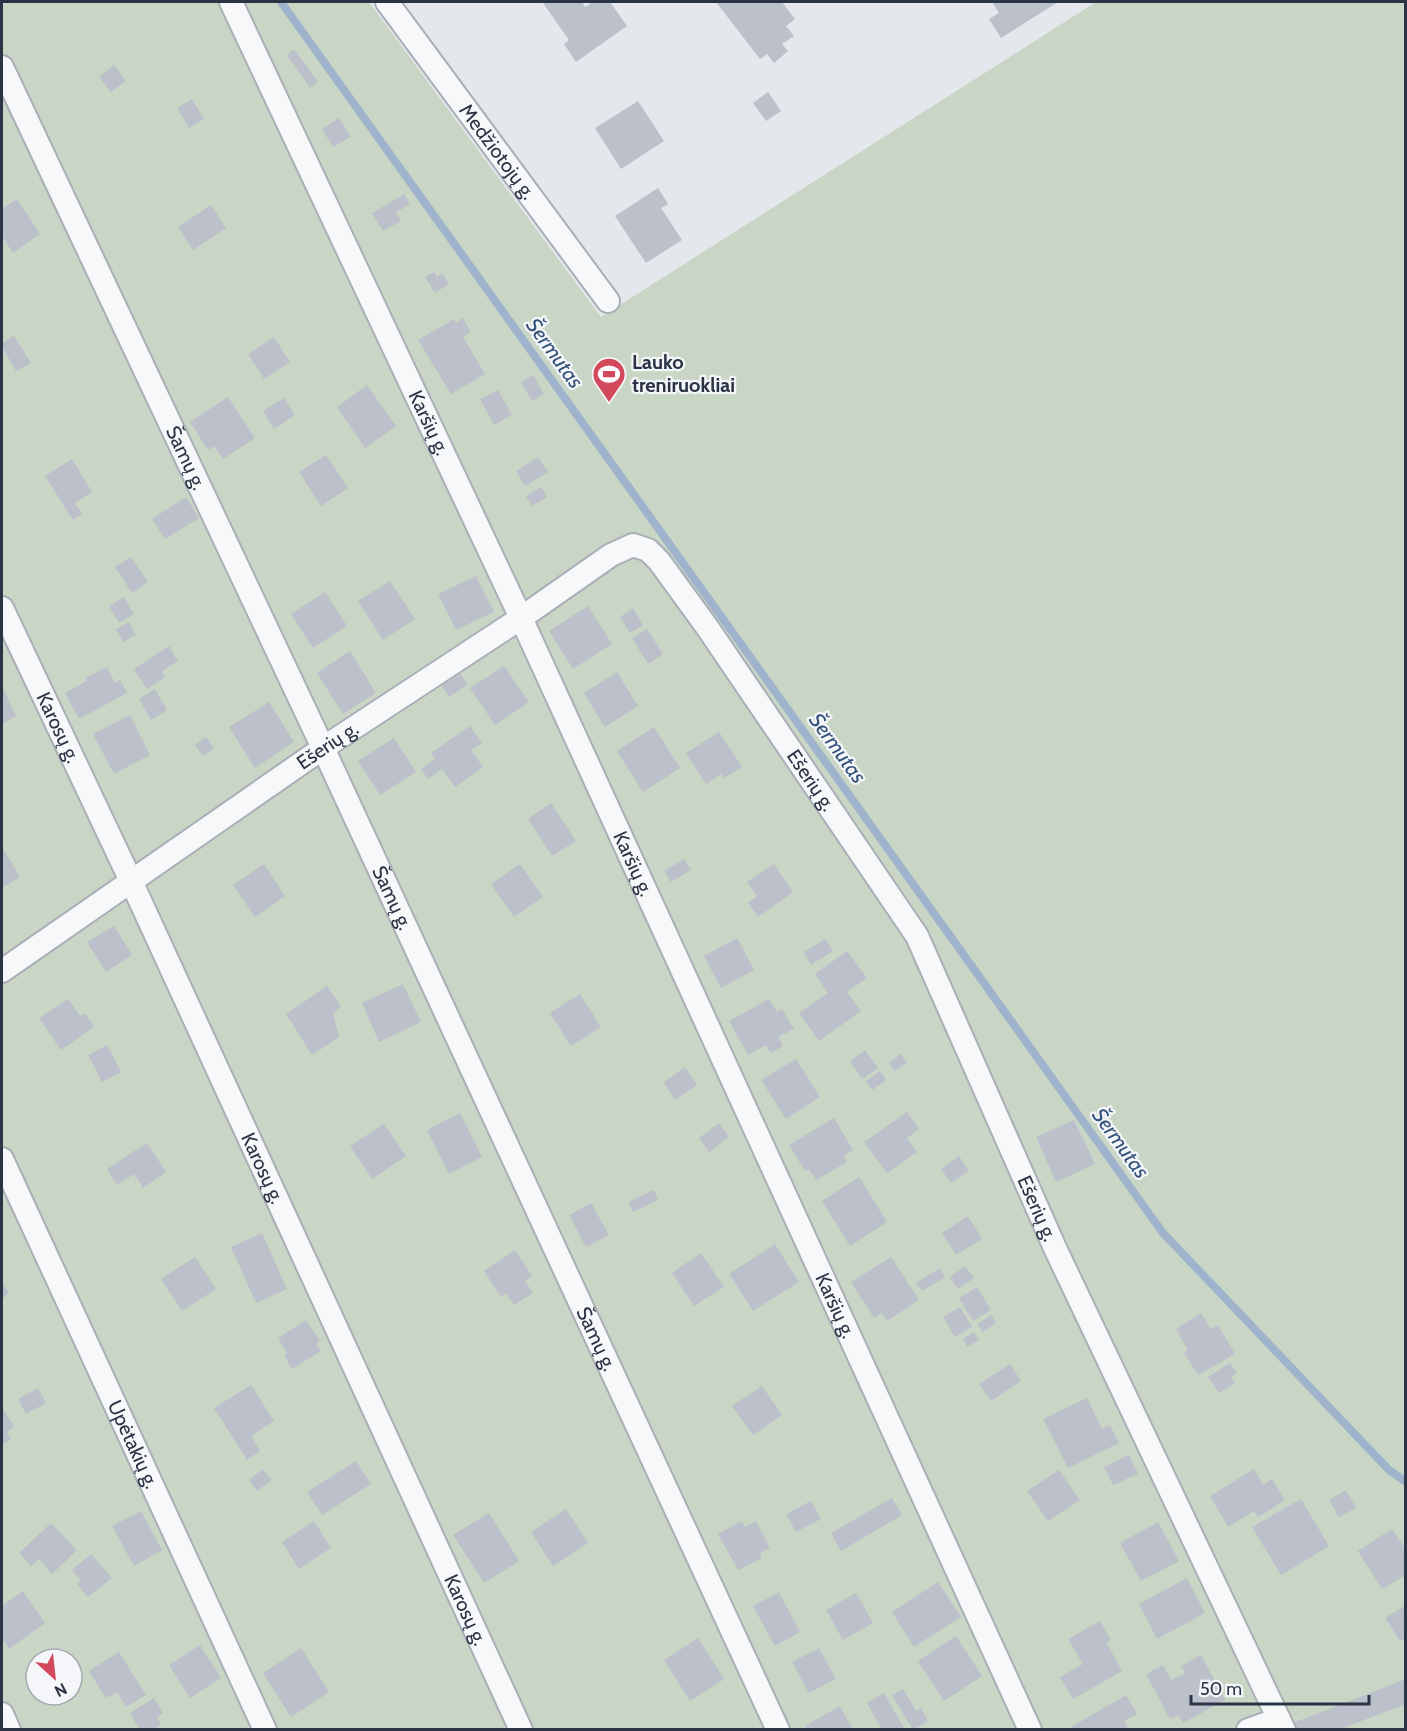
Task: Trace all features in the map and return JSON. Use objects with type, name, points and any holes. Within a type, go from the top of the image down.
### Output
[{"type":"street","name":"Karšių g.","points":[[231,2],[521,618],[1030,1730]]},
{"type":"street","name":"Medžiotojų g.","points":[[387,2],[608,301]]},
{"type":"street","name":"Šamų g.","points":[[2,67],[323,748],[778,1730]]},
{"type":"street","name":"Ešerių g.","points":[[2,971],[323,748],[521,618],[611,555],[633,544],[648,550],[659,561],[707,627],[917,936],[1055,1248],[1282,1724]]},
{"type":"street","name":"Karosų g.","points":[[2,608],[131,881],[522,1730]]},
{"type":"street","name":"Upėtakių g.","points":[[2,1159],[265,1730]]},
{"type":"street","points":[[2,1714],[9,1730]]},
{"type":"street","points":[[1248,1730],[1282,1724]]},
{"type":"green space","points":[[2,2],[369,2],[601,317],[1096,2],[1405,2],[1405,1729],[2,1730]]},
{"type":"building","points":[[582,2],[585,7],[593,2],[610,2],[627,26],[576,62],[564,44],[569,40],[543,3]]},
{"type":"building","points":[[716,2],[782,2],[795,19],[786,26],[794,36],[782,44],[788,51],[774,63],[767,54],[760,59]]},
{"type":"building","points":[[992,2],[1058,2],[1001,38],[989,19],[999,13]]},
{"type":"building","points":[[294,49],[318,82],[310,88],[287,55]]},
{"type":"building","points":[[114,65],[126,81],[111,92],[99,77]]},
{"type":"building","points":[[768,92],[781,111],[766,121],[753,103]]},
{"type":"building","points":[[192,99],[204,119],[189,128],[177,108]]},
{"type":"building","points":[[638,101],[664,141],[621,169],[595,128]]},
{"type":"building","points":[[339,118],[351,137],[333,147],[322,129]]},
{"type":"building","points":[[658,188],[668,204],[661,208],[682,240],[646,263],[615,216]]},
{"type":"building","points":[[404,194],[410,204],[396,212],[401,221],[383,231],[372,213]]},
{"type":"building","points":[[17,199],[40,234],[13,253],[2,236],[2,209]]},
{"type":"building","points":[[211,205],[226,228],[193,250],[178,227]]},
{"type":"building","points":[[434,272],[437,277],[442,273],[449,284],[435,293],[425,277]]},
{"type":"building","points":[[463,318],[471,332],[463,337],[485,374],[451,394],[418,340],[454,319],[456,323]]},
{"type":"building","points":[[14,336],[31,363],[16,371],[2,347],[2,343]]},
{"type":"building","points":[[274,337],[290,362],[264,379],[248,354]]},
{"type":"building","points":[[533,375],[544,394],[532,401],[521,382]]},
{"type":"building","points":[[367,385],[396,426],[365,448],[337,407]]},
{"type":"building","points":[[498,390],[512,415],[494,425],[480,399]]},
{"type":"building","points":[[228,397],[255,438],[223,459],[214,446],[208,450],[190,422]]},
{"type":"building","points":[[284,398],[295,415],[274,429],[263,411]]},
{"type":"building","points":[[326,455],[348,488],[321,506],[299,472]]},
{"type":"building","points":[[538,457],[548,472],[525,486],[516,471]]},
{"type":"building","points":[[72,459],[92,492],[75,503],[82,514],[73,520],[45,476]]},
{"type":"building","points":[[541,487],[547,497],[532,506],[526,496]]},
{"type":"building","points":[[186,497],[199,518],[165,539],[152,519]]},
{"type":"building","points":[[131,557],[148,582],[132,593],[115,567]]},
{"type":"building","points":[[476,576],[494,612],[456,630],[438,594]]},
{"type":"building","points":[[390,581],[415,619],[383,640],[358,601]]},
{"type":"building","points":[[325,592],[347,626],[313,648],[291,614]]},
{"type":"building","points":[[124,597],[134,614],[119,623],[109,606]]},
{"type":"building","points":[[588,606],[612,644],[573,669],[549,631]]},
{"type":"building","points":[[633,608],[643,625],[630,633],[620,617]]},
{"type":"building","points":[[129,622],[136,635],[123,642],[116,629]]},
{"type":"building","points":[[647,629],[663,654],[648,664],[632,638]]},
{"type":"building","points":[[169,646],[178,661],[162,671],[165,677],[147,689],[134,669]]},
{"type":"building","points":[[350,651],[376,693],[343,714],[317,673]]},
{"type":"building","points":[[504,666],[529,702],[495,725],[470,688]]},
{"type":"building","points":[[107,667],[115,683],[120,680],[127,693],[79,719],[65,693],[87,681],[85,678]]},
{"type":"building","points":[[617,672],[638,706],[605,727],[584,693]]},
{"type":"building","points":[[460,674],[468,684],[449,697],[442,686]]},
{"type":"building","points":[[2,686],[16,716],[2,724]]},
{"type":"building","points":[[155,689],[167,710],[151,720],[139,699]]},
{"type":"building","points":[[269,702],[294,742],[255,768],[229,727]]},
{"type":"building","points":[[130,715],[150,755],[114,774],[93,734]]},
{"type":"building","points":[[470,726],[482,743],[471,750],[483,767],[455,787],[442,769],[428,779],[421,769],[435,759],[431,753]]},
{"type":"building","points":[[654,727],[680,768],[643,792],[617,751]]},
{"type":"building","points":[[719,732],[742,767],[724,778],[721,774],[706,784],[686,753]]},
{"type":"building","points":[[206,737],[214,748],[203,756],[195,745]]},
{"type":"building","points":[[394,738],[416,772],[380,795],[358,761]]},
{"type":"building","points":[[551,803],[576,841],[552,856],[528,819]]},
{"type":"building","points":[[2,847],[20,877],[2,888]]},
{"type":"building","points":[[684,859],[691,870],[671,882],[664,871]]},
{"type":"building","points":[[264,864],[285,896],[255,917],[233,885]]},
{"type":"building","points":[[520,864],[543,897],[514,917],[491,884]]},
{"type":"building","points":[[774,864],[793,892],[758,917],[748,903],[757,896],[747,882]]},
{"type":"building","points":[[114,926],[132,955],[106,972],[87,942]]},
{"type":"building","points":[[737,938],[754,970],[721,988],[704,956]]},
{"type":"building","points":[[825,939],[833,951],[811,965],[804,952]]},
{"type":"building","points":[[847,951],[867,978],[847,992],[861,1011],[819,1041],[799,1013],[828,993],[815,974]]},
{"type":"building","points":[[403,984],[421,1022],[379,1042],[362,1003]]},
{"type":"building","points":[[327,986],[341,1006],[333,1013],[339,1037],[312,1055],[286,1014]]},
{"type":"building","points":[[580,994],[601,1027],[571,1046],[550,1013]]},
{"type":"building","points":[[68,999],[80,1016],[85,1013],[94,1027],[61,1050],[39,1018]]},
{"type":"building","points":[[769,999],[777,1012],[782,1009],[794,1029],[778,1037],[783,1046],[771,1053],[766,1045],[748,1055],[729,1021]]},
{"type":"building","points":[[107,1045],[121,1072],[102,1082],[88,1055]]},
{"type":"building","points":[[865,1050],[878,1068],[862,1079],[850,1061]]},
{"type":"building","points":[[901,1054],[907,1063],[894,1071],[889,1062]]},
{"type":"building","points":[[796,1059],[820,1097],[786,1119],[761,1080]]},
{"type":"building","points":[[685,1067],[697,1085],[675,1100],[664,1082]]},
{"type":"building","points":[[880,1071],[886,1080],[872,1090],[866,1081]]},
{"type":"building","points":[[907,1112],[919,1129],[907,1138],[917,1152],[887,1173],[864,1142]]},
{"type":"building","points":[[460,1113],[482,1157],[449,1174],[427,1130]]},
{"type":"building","points":[[834,1118],[853,1150],[843,1156],[847,1162],[816,1180],[809,1169],[805,1171],[789,1145]]},
{"type":"building","points":[[1074,1120],[1095,1164],[1056,1182],[1036,1137]]},
{"type":"building","points":[[719,1123],[729,1137],[709,1152],[699,1138]]},
{"type":"building","points":[[384,1124],[406,1156],[372,1179],[350,1146]]},
{"type":"building","points":[[147,1143],[166,1172],[143,1188],[134,1174],[117,1185],[107,1169]]},
{"type":"building","points":[[959,1156],[969,1171],[951,1183],[941,1169]]},
{"type":"building","points":[[859,1177],[887,1222],[850,1246],[822,1201]]},
{"type":"building","points":[[654,1190],[658,1200],[633,1212],[628,1202]]},
{"type":"building","points":[[591,1203],[609,1235],[586,1247],[569,1215]]},
{"type":"building","points":[[968,1216],[982,1239],[956,1255],[942,1233]]},
{"type":"building","points":[[262,1233],[287,1289],[256,1303],[231,1247]]},
{"type":"building","points":[[775,1244],[799,1282],[753,1311],[729,1274]]},
{"type":"building","points":[[515,1250],[532,1276],[525,1281],[533,1293],[514,1305],[506,1293],[501,1297],[484,1271]]},
{"type":"building","points":[[701,1253],[724,1287],[694,1306],[672,1273]]},
{"type":"building","points":[[195,1257],[216,1289],[182,1311],[161,1279]]},
{"type":"building","points":[[891,1257],[919,1300],[887,1321],[882,1313],[874,1318],[851,1282]]},
{"type":"building","points":[[965,1266],[974,1278],[958,1289],[950,1277]]},
{"type":"building","points":[[940,1268],[945,1277],[922,1291],[916,1283]]},
{"type":"building","points":[[2,1282],[9,1293],[2,1299]]},
{"type":"building","points":[[977,1287],[991,1310],[973,1321],[959,1298]]},
{"type":"building","points":[[960,1307],[972,1327],[955,1337],[943,1317]]},
{"type":"building","points":[[1201,1313],[1211,1329],[1218,1325],[1235,1354],[1198,1375],[1184,1353],[1188,1350],[1176,1329]]},
{"type":"building","points":[[991,1315],[996,1323],[983,1332],[977,1324]]},
{"type":"building","points":[[306,1320],[320,1341],[316,1344],[321,1351],[292,1369],[284,1356],[287,1353],[278,1338]]},
{"type":"building","points":[[974,1332],[979,1340],[967,1347],[963,1339]]},
{"type":"building","points":[[1230,1363],[1237,1373],[1231,1377],[1235,1383],[1219,1393],[1208,1377]]},
{"type":"building","points":[[1010,1364],[1021,1381],[991,1401],[979,1384]]},
{"type":"building","points":[[251,1385],[274,1421],[251,1436],[260,1451],[247,1460],[214,1408]]},
{"type":"building","points":[[762,1386],[782,1415],[753,1435],[732,1406]]},
{"type":"building","points":[[38,1388],[46,1403],[26,1414],[18,1399]]},
{"type":"building","points":[[1087,1398],[1102,1429],[1110,1425],[1119,1443],[1068,1468],[1043,1419]]},
{"type":"building","points":[[2,1407],[14,1427],[7,1432],[11,1439],[2,1445]]},
{"type":"building","points":[[1129,1455],[1138,1474],[1113,1485],[1104,1467]]},
{"type":"building","points":[[356,1461],[371,1484],[322,1515],[307,1492]]},
{"type":"building","points":[[263,1469],[272,1480],[257,1491],[249,1480]]},
{"type":"building","points":[[1254,1469],[1263,1485],[1272,1479],[1285,1500],[1258,1517],[1254,1511],[1228,1527],[1210,1496]]},
{"type":"building","points":[[1059,1470],[1080,1500],[1048,1521],[1027,1491]]},
{"type":"building","points":[[1346,1490],[1356,1508],[1339,1517],[1329,1500]]},
{"type":"building","points":[[892,1498],[902,1515],[841,1551],[831,1533]]},
{"type":"building","points":[[1301,1499],[1329,1546],[1281,1575],[1252,1527]]},
{"type":"building","points":[[811,1501],[821,1519],[796,1532],[786,1514]]},
{"type":"building","points":[[566,1509],[588,1543],[553,1566],[531,1532]]},
{"type":"building","points":[[141,1511],[162,1550],[134,1566],[112,1526]]},
{"type":"building","points":[[489,1513],[519,1561],[484,1583],[453,1535]]},
{"type":"building","points":[[314,1521],[331,1548],[299,1569],[282,1542]]},
{"type":"building","points":[[742,1521],[745,1527],[756,1521],[770,1548],[760,1553],[762,1558],[738,1570],[718,1534]]},
{"type":"building","points":[[1158,1522],[1179,1561],[1141,1581],[1120,1543]]},
{"type":"building","points":[[51,1523],[77,1550],[52,1574],[39,1559],[31,1566],[19,1553]]},
{"type":"building","points":[[1392,1529],[1406,1550],[1406,1575],[1382,1589],[1358,1551]]},
{"type":"building","points":[[91,1554],[112,1578],[88,1597],[77,1584],[81,1581],[72,1570]]},
{"type":"building","points":[[1187,1578],[1205,1613],[1157,1639],[1139,1604]]},
{"type":"building","points":[[938,1582],[961,1617],[914,1647],[892,1612]]},
{"type":"building","points":[[23,1591],[45,1623],[9,1649],[2,1638],[2,1606]]},
{"type":"building","points":[[779,1592],[800,1632],[775,1646],[753,1606]]},
{"type":"building","points":[[856,1593],[873,1623],[843,1640],[826,1610]]},
{"type":"building","points":[[1406,1605],[1406,1638],[1400,1641],[1385,1618]]},
{"type":"building","points":[[1100,1621],[1111,1640],[1106,1642],[1122,1671],[1073,1699],[1060,1677],[1083,1664],[1068,1639]]},
{"type":"building","points":[[956,1636],[982,1676],[944,1701],[918,1661]]},
{"type":"building","points":[[698,1638],[724,1679],[690,1701],[664,1660]]},
{"type":"building","points":[[200,1645],[221,1678],[190,1698],[169,1665]]},
{"type":"building","points":[[301,1648],[329,1692],[291,1717],[263,1673]]},
{"type":"building","points":[[819,1648],[836,1679],[809,1693],[792,1662]]},
{"type":"building","points":[[119,1652],[146,1695],[126,1707],[117,1692],[106,1698],[89,1671]]},
{"type":"building","points":[[1201,1655],[1225,1700],[1183,1723],[1178,1715],[1170,1719],[1146,1674],[1163,1665],[1171,1680],[1185,1673],[1181,1666]]},
{"type":"building","points":[[1406,1679],[1406,1704],[1338,1730],[1296,1730],[1293,1723]]},
{"type":"building","points":[[903,1689],[916,1711],[921,1708],[928,1721],[913,1730],[892,1695]]},
{"type":"building","points":[[884,1693],[905,1730],[882,1730],[867,1703]]},
{"type":"building","points":[[1126,1695],[1137,1714],[1124,1721],[1129,1730],[1073,1730],[1071,1727]]},
{"type":"building","points":[[154,1698],[163,1713],[157,1717],[161,1724],[153,1730],[140,1730],[130,1713]]},
{"type":"building","points":[[840,1706],[853,1730],[807,1730],[805,1726]]},
{"type":"waterway","name":"Šermutas","points":[[281,2],[1163,1233],[1389,1470],[1406,1482]]},
{"type":"place","name":"Lauko treniruokliai","points":[[609,403]]}]
